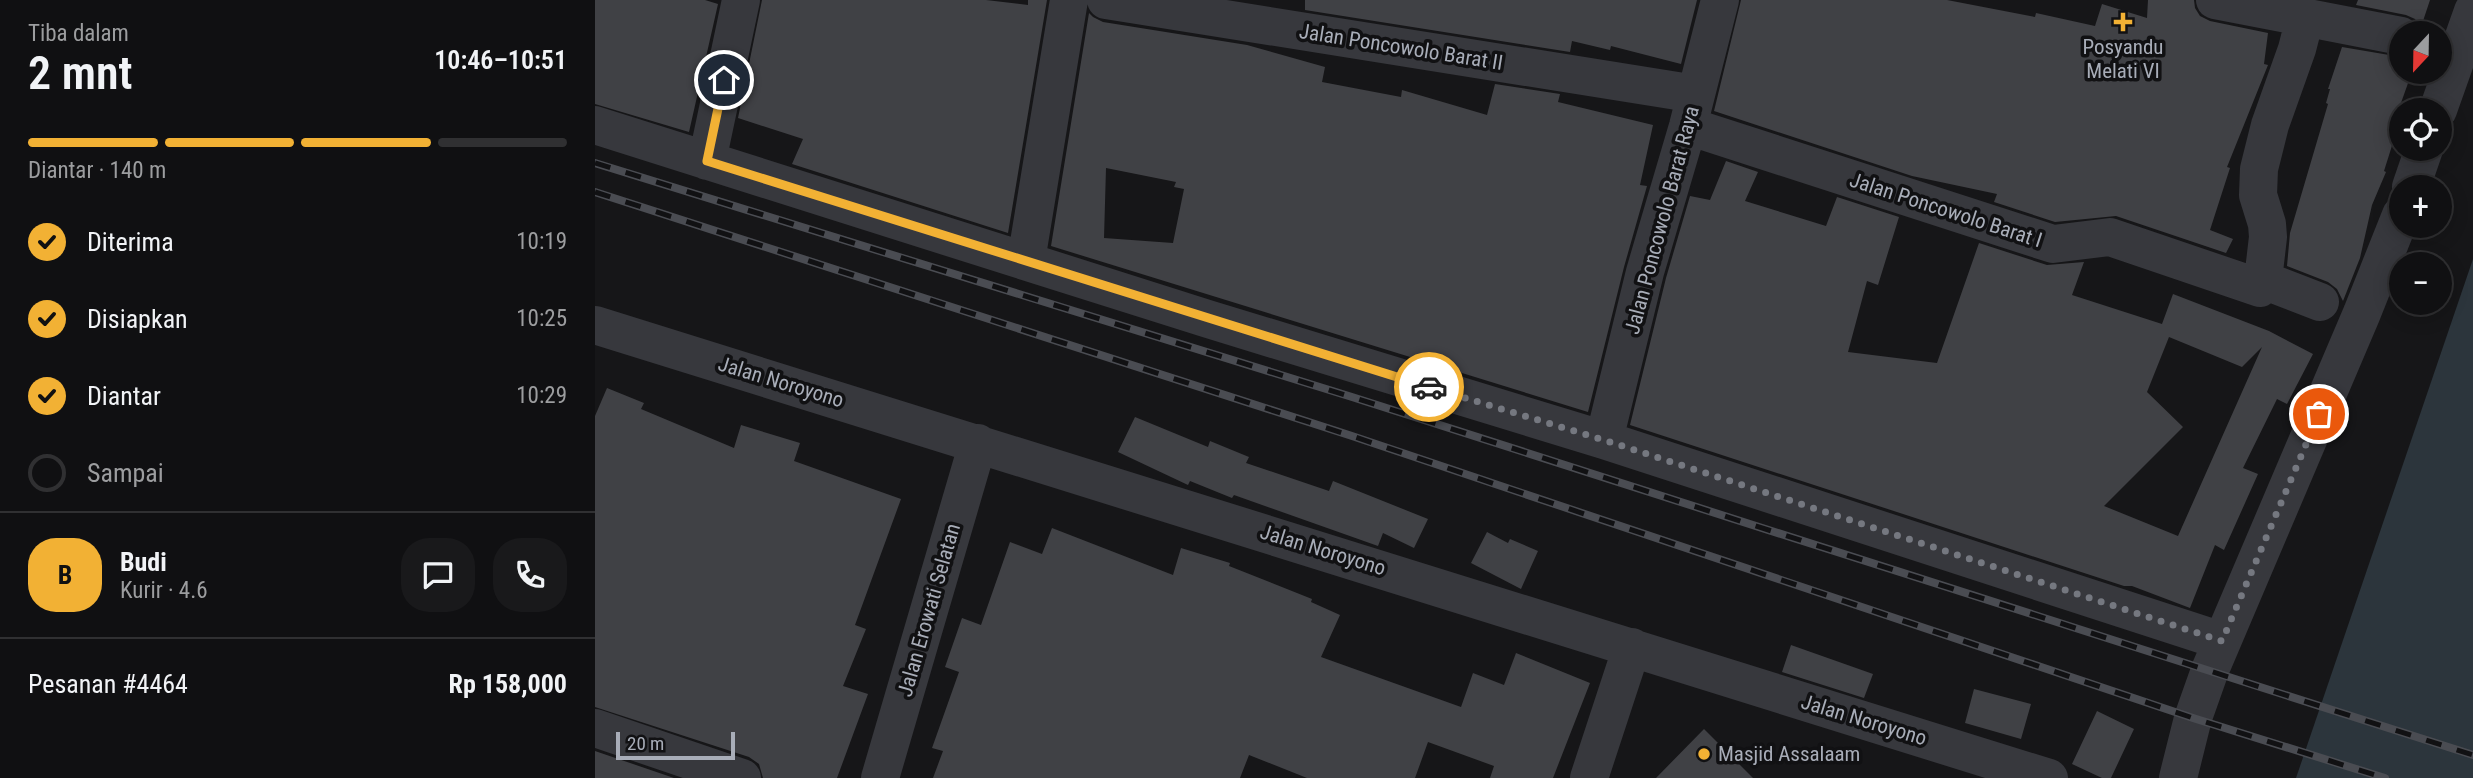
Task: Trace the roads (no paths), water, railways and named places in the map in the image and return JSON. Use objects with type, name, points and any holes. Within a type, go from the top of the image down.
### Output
[{"type":"street","points":[[707,161],[741,0]]},
{"type":"street","points":[[1026,261],[1069,0]]},
{"type":"street","name":"Jalan Poncowolo Barat II","points":[[1106,0],[1692,110]]},
{"type":"street","name":"Jalan Poncowolo Barat Raya","points":[[1604,440],[1645,272],[1692,110],[1720,0]]},
{"type":"street","points":[[2215,0],[2389,34]]},
{"type":"street","points":[[2263,280],[2268,237],[2258,195],[2259,169],[2305,18]]},
{"type":"street","points":[[2441,98],[2458,33]]},
{"type":"street","name":"Jalan Poncowolo Barat I","points":[[1692,110],[2053,244],[2110,237],[2260,288],[2263,280],[2321,302]]},
{"type":"street","points":[[595,125],[1208,320],[1604,440],[2222,641]]},
{"type":"street","points":[[2178,778],[2193,718],[2222,641],[2392,238]]},
{"type":"street","name":"Jalan Noroyono","points":[[595,325],[2049,778]]},
{"type":"street","name":"Jalan Erowati Selatan","points":[[880,778],[978,443]]},
{"type":"street","points":[[1589,778],[1632,646]]},
{"type":"street","points":[[595,728],[742,778]]},
{"type":"railway","points":[[595,163],[1352,397],[2473,755]]},
{"type":"railway","points":[[595,192],[1352,436],[2193,718],[2385,778]]},
{"type":"place","name":"Posyandu Melati VI","points":[[2123,22]]},
{"type":"place","name":"Masjid Assalaam","points":[[1704,754]]}]
